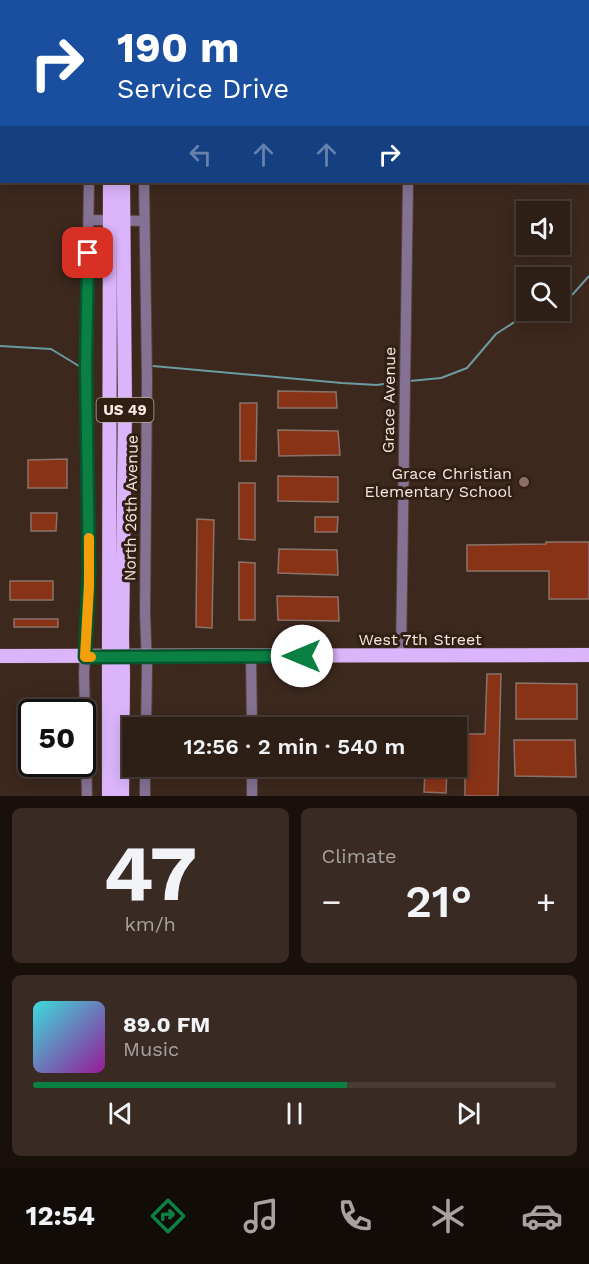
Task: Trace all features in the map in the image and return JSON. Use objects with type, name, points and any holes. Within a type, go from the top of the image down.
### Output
[{"type":"main road","name":"US 49","points":[[110,183],[117,220],[124,420],[116,638],[122,796]]},
{"type":"main road","name":"US 49","points":[[117,220],[123,183]]},
{"type":"main road","name":"West 7th Street","points":[[0,656],[589,655]]},
{"type":"main road","name":"US 49","points":[[109,796],[116,674]]},
{"type":"street","points":[[87,796],[85,657],[89,577],[86,368],[89,183]]},
{"type":"street","name":"North 26th Avenue","points":[[144,183],[147,379],[146,717]]},
{"type":"street","name":"Grace Avenue","points":[[401,655],[408,183]]},
{"type":"street","points":[[89,220],[144,221]]},
{"type":"street","points":[[251,656],[252,717]]},
{"type":"street","points":[[145,777],[145,796]]},
{"type":"street","points":[[252,777],[252,796]]},
{"type":"building","points":[[278,391],[336,392],[337,408],[278,408]]},
{"type":"building","points":[[240,403],[257,403],[256,461],[240,461]]},
{"type":"building","points":[[278,430],[338,431],[340,455],[279,456]]},
{"type":"building","points":[[67,459],[67,488],[28,488],[28,460]]},
{"type":"building","points":[[278,476],[338,477],[338,502],[278,501]]},
{"type":"building","points":[[239,483],[255,483],[255,540],[239,539]]},
{"type":"building","points":[[31,513],[57,513],[56,531],[31,531]]},
{"type":"building","points":[[315,517],[338,517],[337,532],[315,532]]},
{"type":"building","points":[[197,519],[214,520],[212,628],[196,627]]},
{"type":"building","points":[[546,542],[589,542],[589,599],[549,599],[549,571],[467,571],[467,545],[546,544]]},
{"type":"building","points":[[279,549],[337,550],[338,575],[278,573]]},
{"type":"building","points":[[239,562],[255,563],[255,620],[239,620]]},
{"type":"building","points":[[10,581],[53,581],[53,600],[10,600]]},
{"type":"building","points":[[277,596],[338,597],[339,621],[278,620]]},
{"type":"building","points":[[14,619],[58,619],[58,627],[14,627]]},
{"type":"building","points":[[487,674],[501,674],[498,796],[465,796],[467,734],[485,734]]},
{"type":"building","points":[[516,683],[577,684],[577,719],[516,719]]},
{"type":"building","points":[[514,740],[575,740],[576,777],[515,776]]},
{"type":"building","points":[[425,777],[447,777],[446,793],[424,792]]},
{"type":"waterway","points":[[570,295],[589,276]]},
{"type":"waterway","points":[[410,381],[441,378],[467,368],[496,334],[516,321]]},
{"type":"waterway","points":[[0,346],[51,349],[79,366]]},
{"type":"waterway","points":[[153,366],[342,383],[377,385],[397,382]]},
{"type":"slow traffic","points":[[89,538],[85,657],[91,657]]},
{"type":"place","name":"Grace Christian Elementary School","points":[[524,482]]},
{"type":"route","points":[[88,253],[86,368],[89,572],[85,657],[302,656]]}]
